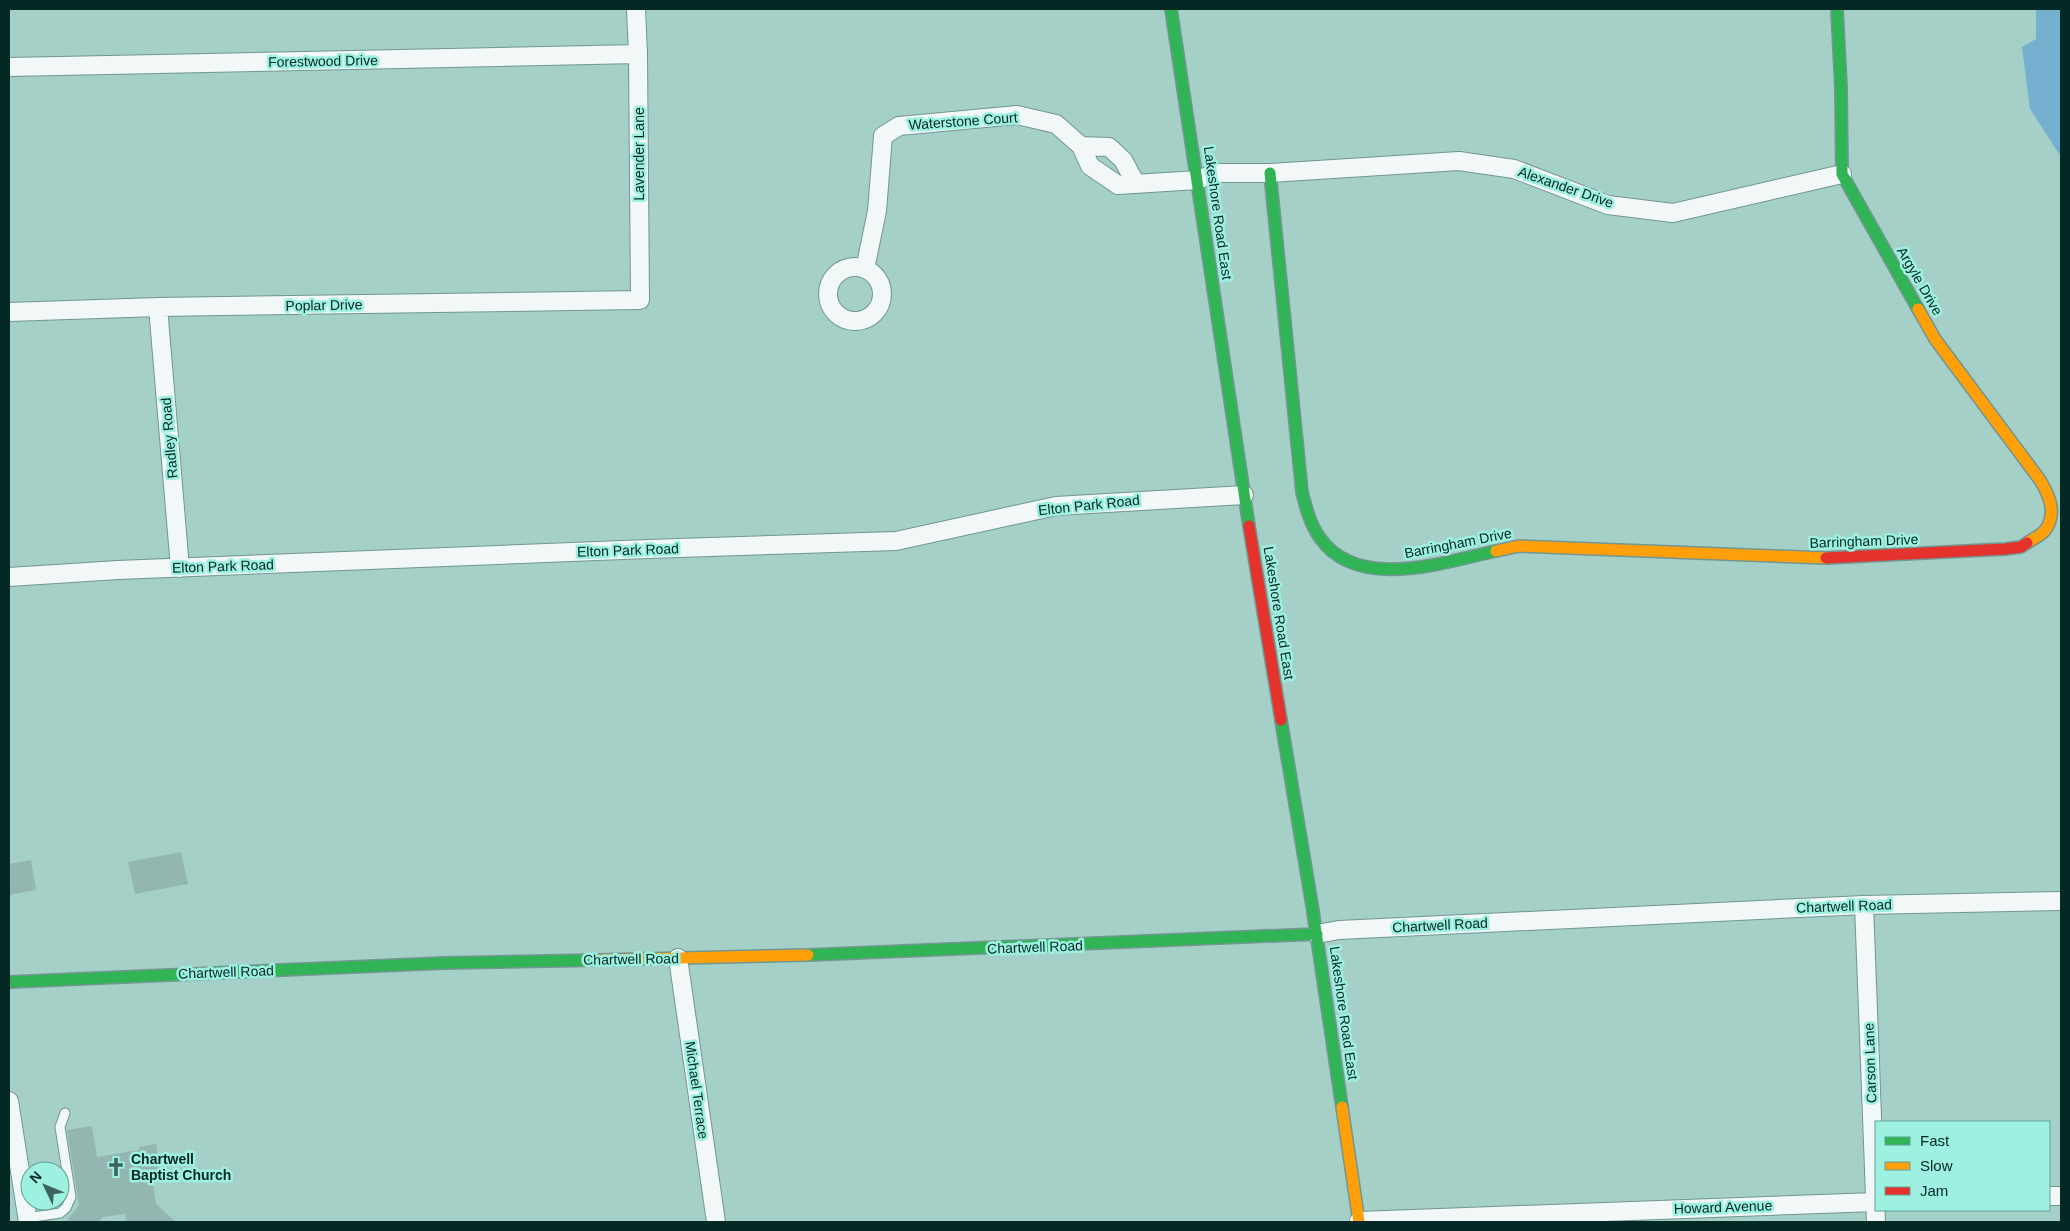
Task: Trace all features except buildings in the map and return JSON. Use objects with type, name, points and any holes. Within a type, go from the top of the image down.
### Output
[{"type":"street","name":"Lavender Lane","points":[[636,9],[640,300]]},
{"type":"street","name":"Lakeshore Road East","points":[[1170,9],[1198,180],[1244,495],[1317,934],[1359,1222]]},
{"type":"street","name":"Argyle Drive","points":[[1837,9],[1841,88],[1842,174],[1936,339],[2040,480],[2051,499],[2051,515],[2046,530],[2038,536]]},
{"type":"street","name":"Forestwood Drive","points":[[9,67],[638,54]]},
{"type":"street","name":"Waterstone Court","points":[[865,269],[877,211],[883,136],[899,126],[1017,115],[1056,124],[1081,146],[1090,166],[1118,185],[1198,180]]},
{"type":"street","points":[[1081,146],[1109,147],[1123,160],[1136,184]]},
{"type":"street","name":"Alexander Drive","points":[[1198,180],[1215,173],[1270,173],[1459,161],[1514,169],[1608,205],[1673,212],[1842,174]]},
{"type":"street","name":"Barringham Drive","points":[[1270,173],[1302,492],[1309,516],[1320,538],[1332,551],[1345,559],[1367,567],[1388,570],[1409,569],[1518,546],[1823,558],[2005,549],[2021,546],[2038,536]]},
{"type":"street","name":"Poplar Drive","points":[[9,312],[640,300]]},
{"type":"street","name":"Radley Road","points":[[158,308],[180,568]]},
{"type":"street","name":"Elton Park Road","points":[[9,577],[118,570],[658,549],[896,542],[1056,506],[1244,495]]},
{"type":"street","name":"Chartwell Road","points":[[9,982],[444,963],[869,954],[1317,934],[1339,930],[1864,904],[2061,901]]},
{"type":"street","name":"Carson Lane","points":[[1864,904],[1875,1177]]},
{"type":"street","name":"Michael Terrace","points":[[678,958],[716,1222]]},
{"type":"street","points":[[9,1101],[27,1220]]},
{"type":"street","name":"Howard Avenue","points":[[1359,1222],[1875,1202]]},
{"type":"lane","points":[[27,1220],[60,1213],[66,1208],[71,1197],[60,1126],[64,1113]]},
{"type":"water","points":[[2036,9],[2061,9],[2061,157],[2030,109],[2022,47],[2036,39]]},
{"type":"traffic: fast","points":[[1171,9],[1249,526]]},
{"type":"traffic: fast","points":[[1837,9],[1841,88],[1842,174],[1918,309]]},
{"type":"traffic: fast","points":[[1270,173],[1302,492],[1309,516],[1317,533],[1336,555],[1356,564],[1379,569],[1427,566],[1496,551]]},
{"type":"traffic: fast","points":[[1281,720],[1312,905],[1342,1107]]},
{"type":"traffic: fast","points":[[808,955],[1317,934]]},
{"type":"traffic: fast","points":[[9,982],[444,963],[600,960]]},
{"type":"traffic: slow","points":[[1918,309],[1935,339],[2040,480],[2046,492],[2051,510],[2049,523],[2042,533],[2027,543]]},
{"type":"traffic: slow","points":[[1496,551],[1519,546],[1826,558]]},
{"type":"traffic: slow","points":[[600,960],[808,955]]},
{"type":"traffic: slow","points":[[1342,1107],[1359,1222]]},
{"type":"traffic: jam","points":[[1249,526],[1281,720]]},
{"type":"traffic: jam","points":[[1826,558],[2005,549],[2021,547],[2027,543]]},
{"type":"place","name":"Chartwell Baptist Church","points":[[116,1167]]}]
